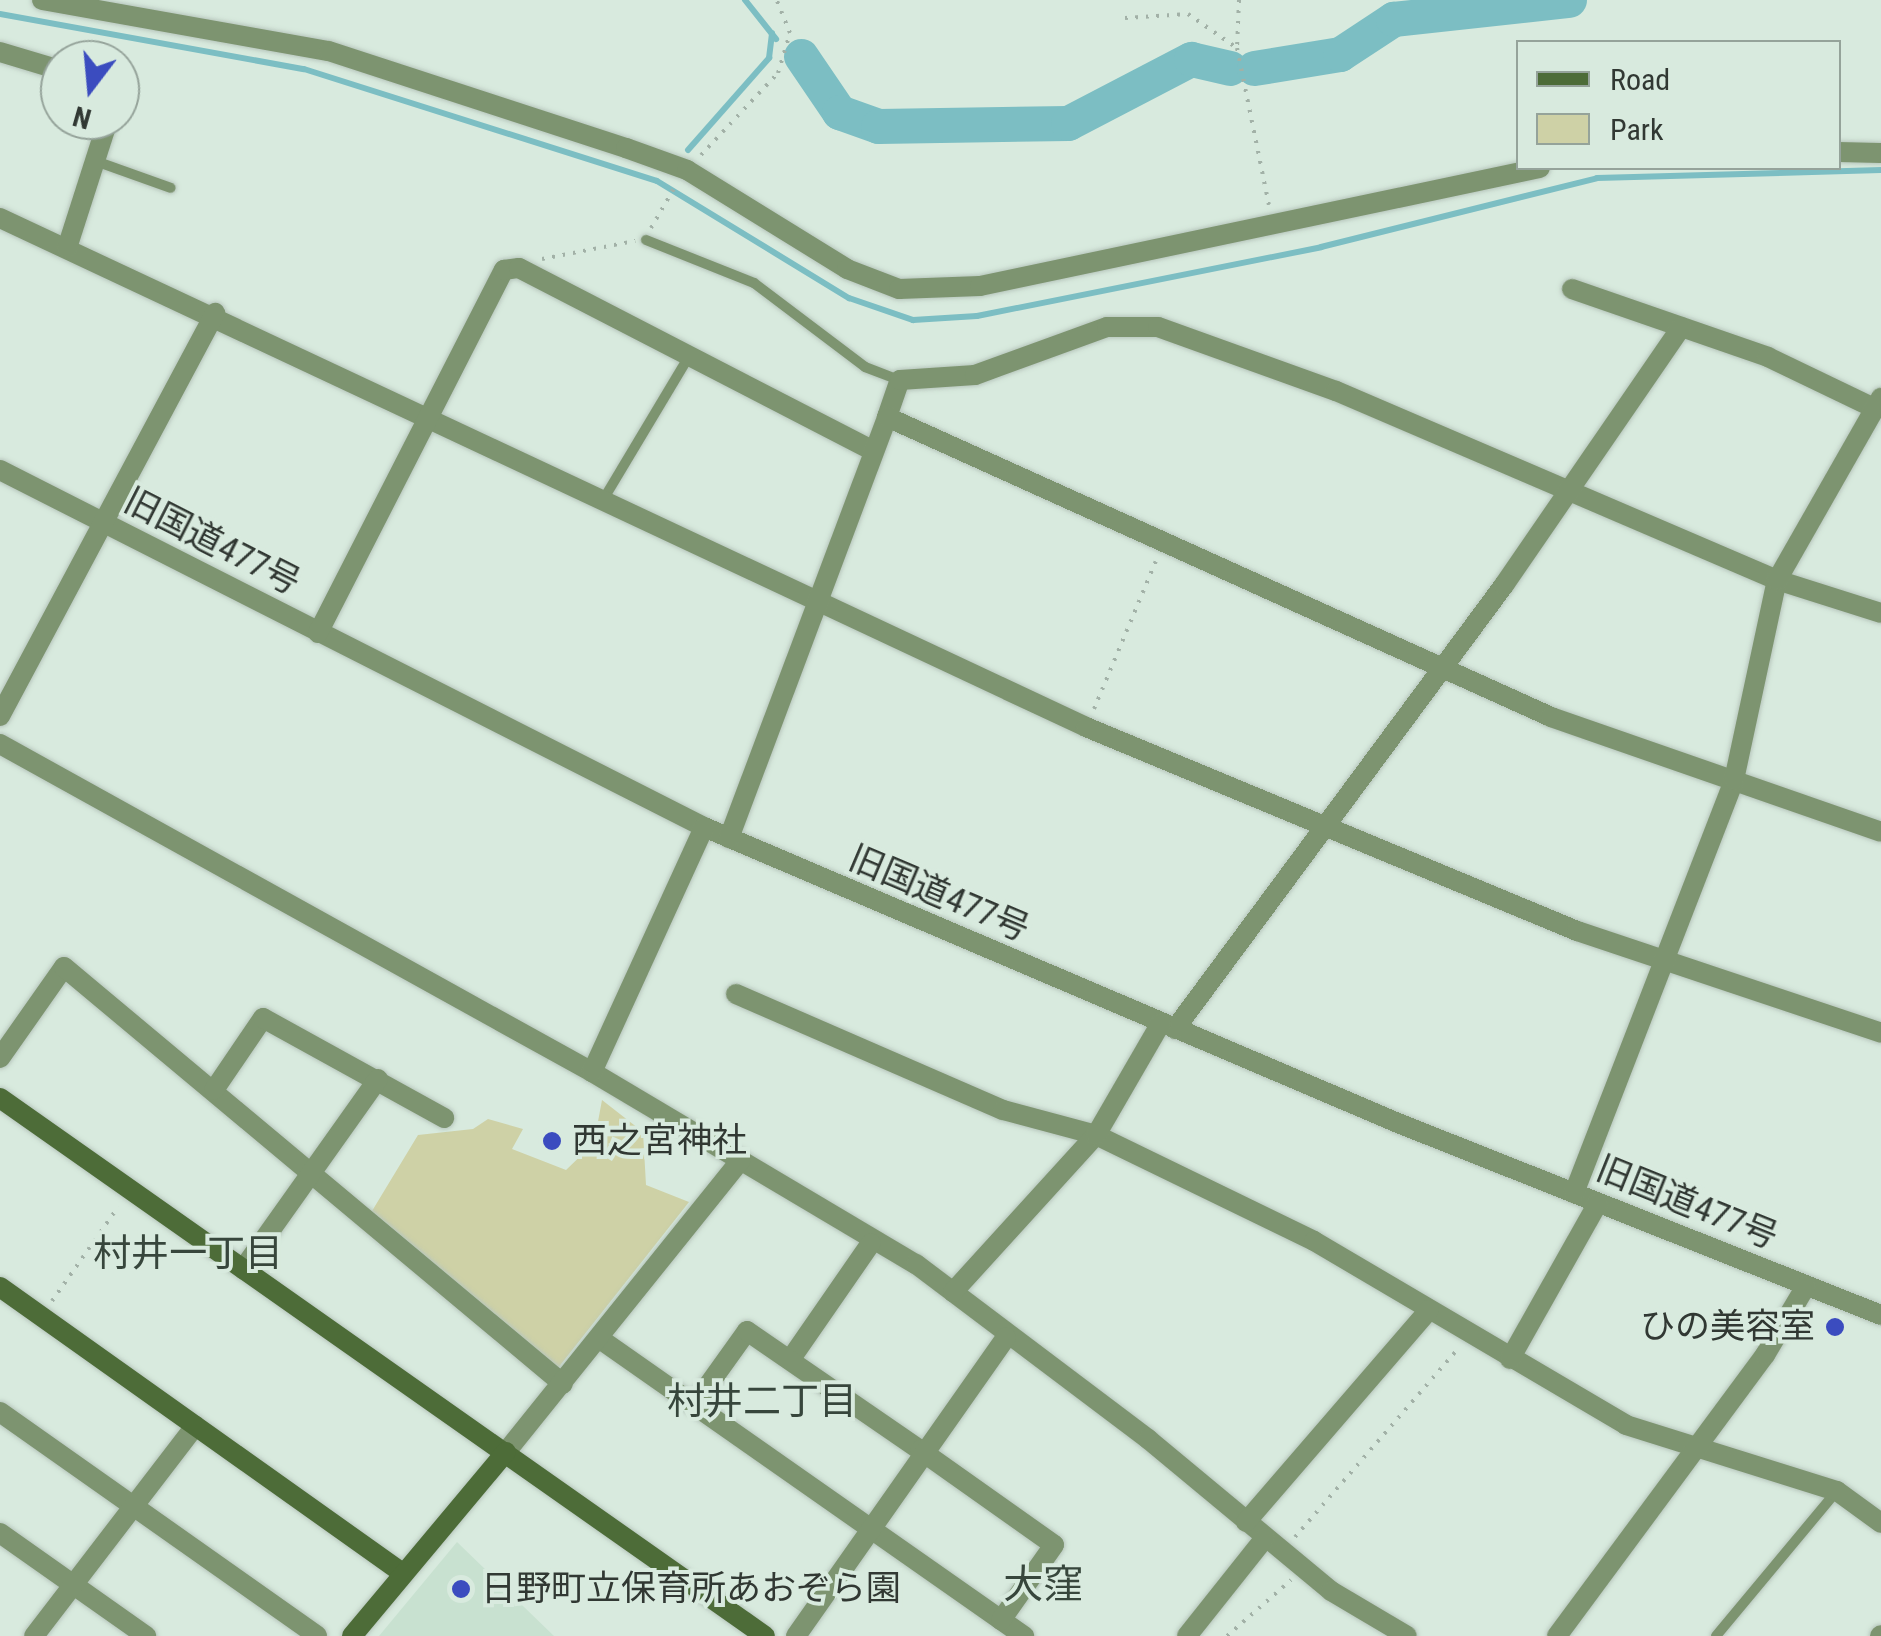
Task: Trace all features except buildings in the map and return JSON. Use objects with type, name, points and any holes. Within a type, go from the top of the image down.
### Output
[{"type":"street","points":[[42,0],[329,51],[683,176],[847,269],[899,289],[954,290],[1274,230],[1531,170]]},
{"type":"street","points":[[0,52],[40,64]]},
{"type":"street","points":[[67,248],[103,140]]},
{"type":"street","points":[[1841,152],[1881,153]]},
{"type":"street","points":[[0,218],[216,313],[818,606],[1086,727],[1665,962],[1881,1033]]},
{"type":"street","points":[[318,634],[504,270],[519,268],[874,451]]},
{"type":"street","points":[[1572,289],[1681,326],[1878,405],[1777,580],[1734,780],[1574,1193]]},
{"type":"street","points":[[0,716],[216,313]]},
{"type":"street","points":[[729,838],[900,380],[976,375],[1107,326],[1158,327],[1336,391],[1567,495],[1777,580],[1881,613]]},
{"type":"street","points":[[954,1292],[1096,1135],[1168,1026],[1327,828],[1438,666],[1567,495],[1681,326]]},
{"type":"street","points":[[887,417],[1551,717],[1881,832]]},
{"type":"street","name":"旧国道477号","points":[[0,470],[704,827],[1168,1026],[1881,1315]]},
{"type":"street","points":[[0,744],[592,1072],[954,1292],[1006,1337],[1304,1569],[1407,1636]]},
{"type":"street","points":[[592,1072],[704,827]]},
{"type":"street","points":[[0,1058],[64,967],[313,1168],[563,1384]]},
{"type":"street","points":[[736,994],[1004,1110],[1096,1135],[1314,1241],[1626,1425],[1694,1450],[1837,1492],[1881,1524]]},
{"type":"street","points":[[214,1090],[263,1018],[444,1118]]},
{"type":"street","points":[[242,1269],[378,1079]]},
{"type":"street","points":[[0,1098],[766,1636]]},
{"type":"street","points":[[352,1636],[563,1384],[741,1160]]},
{"type":"street","points":[[1510,1359],[1598,1202]]},
{"type":"street","points":[[790,1360],[871,1243]]},
{"type":"street","points":[[1557,1636],[1694,1450],[1806,1286]]},
{"type":"street","points":[[0,1287],[403,1573]]},
{"type":"street","points":[[1246,1522],[1429,1310]]},
{"type":"street","points":[[694,1405],[748,1331],[920,1450],[1054,1545],[1001,1620]]},
{"type":"street","points":[[796,1636],[873,1530],[920,1450],[1006,1337]]},
{"type":"street","points":[[600,1338],[1024,1636]]},
{"type":"street","points":[[0,1412],[317,1636]]},
{"type":"street","points":[[34,1636],[196,1426]]},
{"type":"street","points":[[0,1533],[146,1636]]},
{"type":"street","points":[[1193,1634],[1265,1538]]},
{"type":"lane","points":[[98,162],[172,188]]},
{"type":"lane","points":[[646,240],[754,283],[864,367],[900,380]]},
{"type":"lane","points":[[602,500],[688,358]]},
{"type":"lane","points":[[1716,1636],[1837,1492]]},
{"type":"path","points":[[519,268],[567,250],[646,240],[662,199],[778,72],[790,33],[778,0]]},
{"type":"path","points":[[1240,0],[1237,48],[1274,230]]},
{"type":"path","points":[[1125,18],[1188,14],[1237,48]]},
{"type":"path","points":[[1086,727],[1165,540]]},
{"type":"path","points":[[42,1316],[118,1207]]},
{"type":"path","points":[[1283,1552],[1470,1335]]},
{"type":"path","points":[[1227,1636],[1304,1569]]},
{"type":"shaded area","name":"日野町立保育所あおぞら園","points":[[457,1542],[554,1636],[379,1636]]},
{"type":"green space","points":[[602,1100],[643,1132],[646,1185],[689,1202],[558,1368],[372,1211],[418,1135],[473,1129],[488,1119],[523,1129],[512,1149],[566,1170],[594,1143]]},
{"type":"waterway","points":[[745,0],[776,39]]},
{"type":"waterway","points":[[1254,68],[1340,54],[1393,19],[1569,0]]},
{"type":"waterway","points":[[0,14],[304,69],[657,181],[849,298],[913,320],[977,316],[1321,247],[1597,178],[1881,170]]},
{"type":"waterway","points":[[688,150],[769,58],[772,33]]},
{"type":"waterway","points":[[801,56],[839,112],[878,126],[1068,123],[1191,59],[1230,68]]},
{"type":"place","name":"西之宮神社","points":[[552,1141]]},
{"type":"place","name":"ひの美容室","points":[[1835,1327]]},
{"type":"place","name":"日野町立保育所あおぞら園","points":[[461,1589]]},
{"type":"district","name":"村井一丁目","points":[[188,1254]]},
{"type":"district","name":"村井二丁目","points":[[762,1402]]},
{"type":"district","name":"大窪","points":[[1043,1585]]}]
